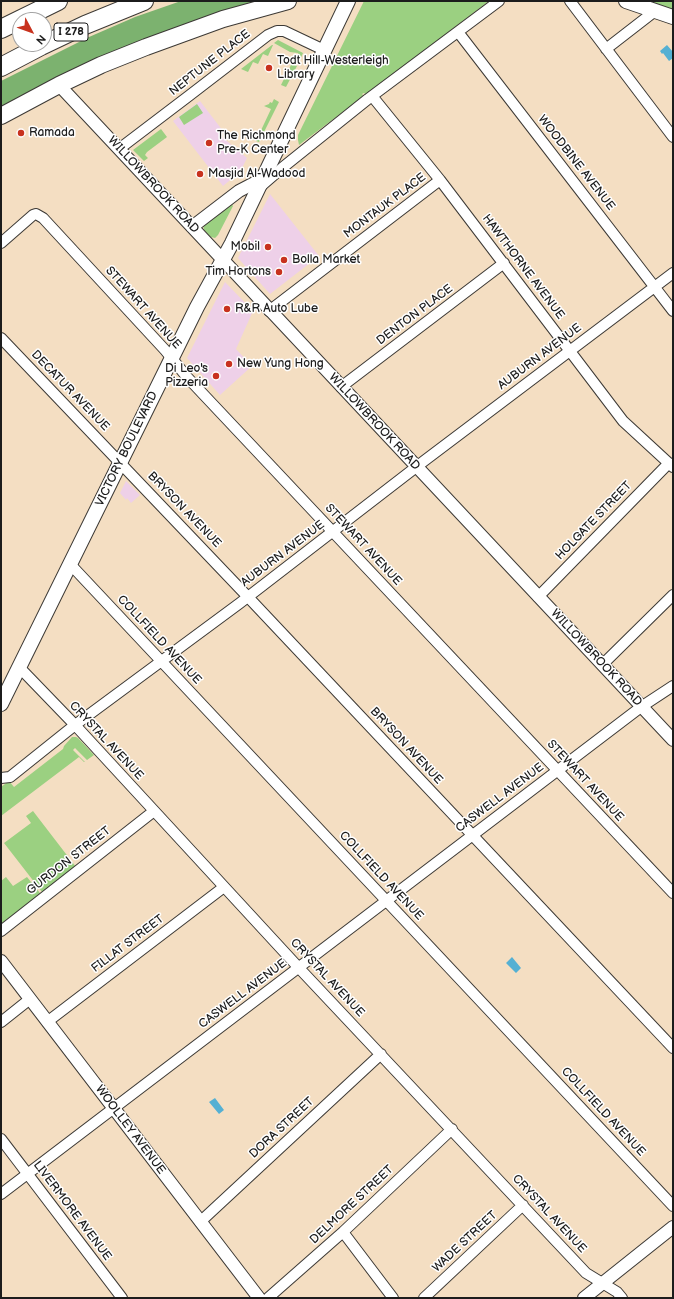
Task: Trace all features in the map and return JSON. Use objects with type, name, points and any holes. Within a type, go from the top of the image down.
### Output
[{"type":"highway","points":[[1,29],[58,1]]},
{"type":"highway","name":"I 278","points":[[1,67],[79,28],[144,1]]},
{"type":"main road","points":[[1,116],[59,85],[178,34],[223,19],[288,1]]},
{"type":"main road","name":"VICTORY BOULEVARD","points":[[1,704],[172,358],[260,185],[348,1]]},
{"type":"main road","points":[[626,1],[673,17]]},
{"type":"street","points":[[192,227],[239,191],[260,185],[372,96],[499,1]]},
{"type":"street","points":[[570,1],[673,137]]},
{"type":"street","points":[[606,49],[655,11]]},
{"type":"street","name":"NEPTUNE PLACE","points":[[119,149],[268,35],[277,30],[284,31],[324,50]]},
{"type":"street","name":"WOODBINE AVENUE","points":[[458,32],[673,311]]},
{"type":"street","name":"WILLOWBROOK ROAD","points":[[59,85],[269,311],[673,740]]},
{"type":"street","name":"HAWTHORNE AVENUE","points":[[372,96],[440,180],[623,421],[671,465]]},
{"type":"street","name":"MONTAUK PLACE","points":[[269,311],[440,180]]},
{"type":"street","name":"STEWART AVENUE","points":[[1,244],[30,217],[36,214],[43,218],[172,358],[187,377],[673,894]]},
{"type":"street","name":"DENTON PLACE","points":[[341,387],[504,263]]},
{"type":"street","name":"AUBURN AVENUE","points":[[1,778],[10,777],[74,725],[162,662],[673,273]]},
{"type":"street","name":"DECATUR AVENUE","points":[[1,338],[120,463]]},
{"type":"street","name":"BRYSON AVENUE","points":[[120,463],[248,596],[673,1048]]},
{"type":"street","name":"HOLGATE STREET","points":[[538,596],[671,465]]},
{"type":"street","name":"COLLFIELD AVENUE","points":[[70,564],[673,1206]]},
{"type":"street","points":[[602,665],[673,595]]},
{"type":"street","name":"CRYSTAL AVENUE","points":[[19,667],[586,1273],[617,1292],[622,1298]]},
{"type":"street","name":"CASWELL AVENUE","points":[[1,1194],[641,707],[673,686]]},
{"type":"street","name":"GURDON STREET","points":[[1,931],[154,811]]},
{"type":"street","name":"FILLAT STREET","points":[[47,1022],[224,887]]},
{"type":"street","name":"WOOLLEY AVENUE","points":[[1,961],[258,1298]]},
{"type":"street","points":[[1,1022],[30,999]]},
{"type":"street","name":"DORA STREET","points":[[200,1222],[381,1054]]},
{"type":"street","name":"DELMORE STREET","points":[[268,1298],[343,1232],[452,1129]]},
{"type":"street","name":"LIVERMORE AVENUE","points":[[1,1139],[122,1298]]},
{"type":"street","name":"WADE STREET","points":[[424,1298],[523,1205]]},
{"type":"street","points":[[584,1298],[673,1227]]},
{"type":"street","points":[[343,1232],[393,1298]]},
{"type":"shaded area","name":"The Richmond Pre-K Center","points":[[200,101],[223,131],[221,136],[247,158],[240,172],[223,186],[173,121]]},
{"type":"shaded area","points":[[270,194],[319,256],[270,294],[238,258]]},
{"type":"shaded area","points":[[225,282],[253,311],[236,349],[252,366],[220,395],[187,358]]},
{"type":"shaded area","points":[[126,481],[140,495],[131,503],[120,493]]},
{"type":"green space","points":[[181,1],[260,1],[1,108],[1,81],[89,37],[135,17]]},
{"type":"green space","points":[[364,1],[489,1],[366,95],[364,93],[362,94],[364,96],[299,145],[298,135]]},
{"type":"green space","points":[[644,1],[673,1],[673,11]]},
{"type":"green space","points":[[278,40],[303,53],[298,64],[293,61],[298,53],[290,52],[274,43]]},
{"type":"green space","points":[[272,45],[268,56],[263,54],[258,64],[253,62],[248,72],[241,69]]},
{"type":"green space","points":[[292,63],[297,66],[286,87],[281,85]]},
{"type":"green space","points":[[274,99],[279,102],[259,142],[256,141],[271,109],[264,106],[270,102],[272,103]]},
{"type":"green space","points":[[197,104],[203,113],[184,125],[179,117]]},
{"type":"green space","points":[[161,129],[167,137],[147,152],[145,155],[148,158],[144,161],[133,150]]},
{"type":"green space","points":[[231,203],[233,206],[218,235],[215,238],[211,237],[204,230],[203,224]]},
{"type":"green space","points":[[72,737],[78,738],[94,755],[87,760],[75,748],[73,750],[85,762],[79,757],[1,816],[1,787],[9,781],[14,787],[63,749]]},
{"type":"green space","points":[[33,811],[76,867],[1,924],[1,881],[6,877],[13,886],[27,877],[40,893],[42,892],[4,843],[31,823],[26,816]]},
{"type":"water","points":[[667,45],[673,52],[673,58],[669,61],[660,51]]},
{"type":"water","points":[[512,957],[521,968],[516,973],[506,963]]},
{"type":"water","points":[[215,1098],[224,1110],[219,1114],[209,1102]]},
{"type":"place","name":"Todt Hill-Westerleigh Library","points":[[269,68]]},
{"type":"place","name":"Ramada","points":[[21,133]]},
{"type":"place","name":"The Richmond Pre-K Center","points":[[209,143]]},
{"type":"place","name":"Masjid Al-Wadood","points":[[200,174]]},
{"type":"place","name":"Mobil","points":[[268,247]]},
{"type":"place","name":"Bolla Market","points":[[284,260]]},
{"type":"place","name":"Tim Hortons","points":[[279,272]]},
{"type":"place","name":"R&R Auto Lube","points":[[227,309]]},
{"type":"place","name":"New Yung Hong","points":[[229,364]]},
{"type":"place","name":"Di Leo's Pizzeria","points":[[216,376]]}]
